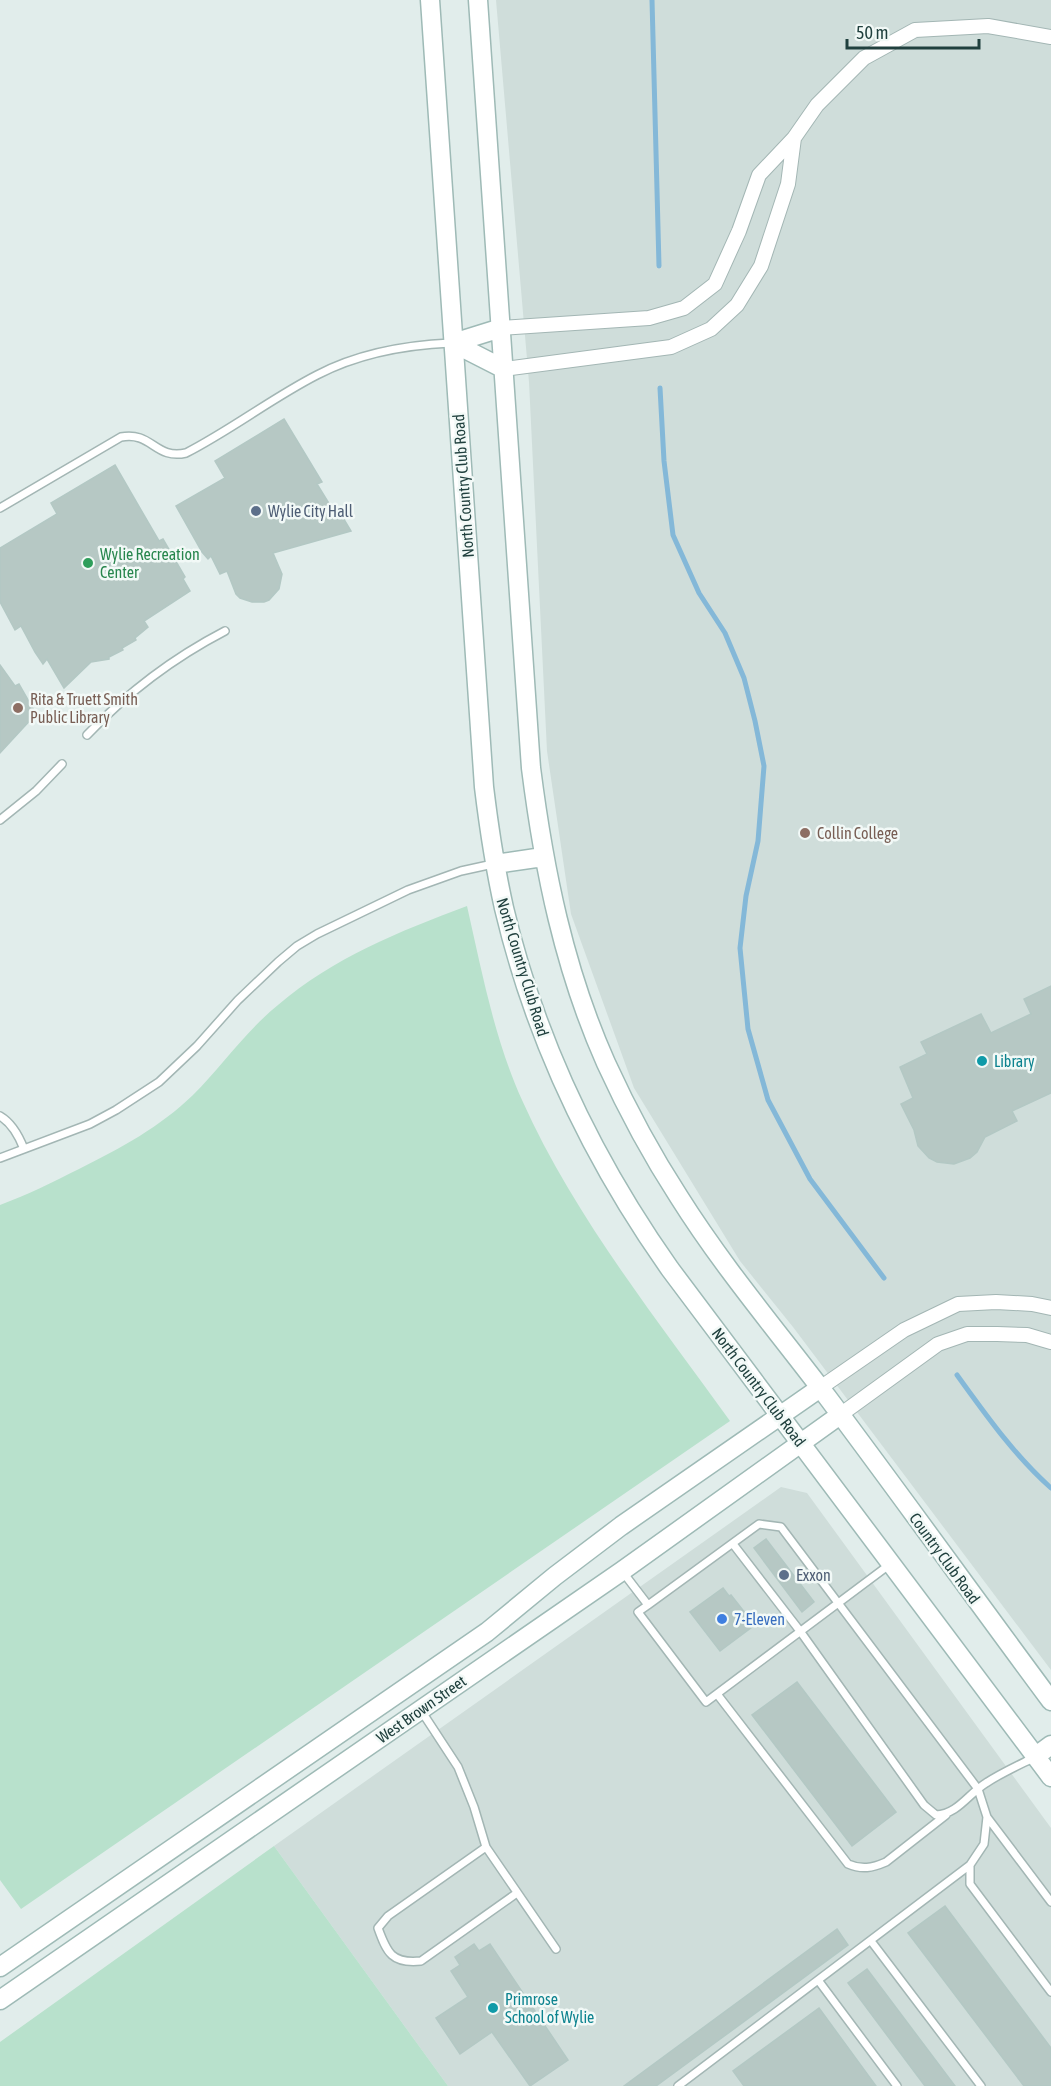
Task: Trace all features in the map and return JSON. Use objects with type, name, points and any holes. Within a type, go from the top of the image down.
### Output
[{"type":"main road","name":"North Country Club Road","points":[[430,0],[482,768],[495,864],[504,908],[532,1006],[551,1056],[588,1137],[638,1224],[1051,1777]]},
{"type":"main road","points":[[478,0],[531,768],[543,857],[565,950],[584,1008],[606,1062],[655,1159],[714,1248],[840,1415]]},
{"type":"main road","points":[[453,343],[501,328]]},
{"type":"main road","points":[[453,343],[504,369]]},
{"type":"main road","points":[[495,864],[543,857]]},
{"type":"main road","name":"West Brown Street","points":[[0,1967],[487,1632],[621,1526],[820,1388]]},
{"type":"main road","name":"West Brown Street","points":[[0,2000],[622,1571],[840,1415]]},
{"type":"main road","name":"Country Club Road","points":[[840,1415],[1051,1701]]},
{"type":"main road","points":[[421,1710],[421,1700],[426,1691],[442,1673],[487,1632]]},
{"type":"main road","points":[[1036,1756],[1051,1745]]},
{"type":"street","points":[[501,328],[649,318],[684,308],[715,284],[739,231],[759,175],[794,138],[816,105],[864,58],[915,30],[988,26],[1051,37]]},
{"type":"street","points":[[504,369],[671,347],[711,329],[737,305],[761,266],[788,184],[794,138]]},
{"type":"street","points":[[820,1388],[904,1330],[958,1304],[996,1302],[1032,1304],[1051,1308]]},
{"type":"street","points":[[840,1415],[938,1344],[967,1334],[1027,1335],[1051,1342]]},
{"type":"lane","points":[[0,508],[121,437],[143,438],[162,452],[170,454],[186,453],[317,375],[344,363],[392,349],[453,343]]},
{"type":"lane","points":[[87,735],[147,681],[179,657],[225,630]]},
{"type":"lane","points":[[0,820],[29,797],[62,764]]},
{"type":"lane","points":[[0,1158],[90,1124],[159,1082],[181,1063],[238,1000],[278,962],[316,934],[408,890],[460,871],[495,864]]},
{"type":"lane","points":[[0,1116],[17,1133],[24,1149]]},
{"type":"lane","points":[[891,1563],[837,1604],[706,1702],[638,1612],[759,1524],[781,1527],[837,1604],[978,1789],[987,1817],[1051,1902]]},
{"type":"lane","points":[[733,1544],[800,1631],[924,1804],[936,1815],[945,1815]]},
{"type":"lane","points":[[622,1571],[648,1605]]},
{"type":"lane","points":[[717,1694],[848,1864],[858,1868],[875,1867],[886,1862],[945,1815],[956,1809],[984,1784],[1036,1756]]},
{"type":"lane","points":[[421,1710],[458,1767],[474,1807],[486,1847],[556,1949]]},
{"type":"lane","points":[[678,2086],[970,1865],[984,1844],[987,1817]]},
{"type":"lane","points":[[486,1847],[388,1916],[378,1928],[384,1947],[393,1958],[407,1962],[421,1961],[517,1893]]},
{"type":"lane","points":[[970,1865],[970,1884],[1051,1992]]},
{"type":"lane","points":[[871,1941],[981,2086]]},
{"type":"lane","points":[[818,1980],[897,2086]]},
{"type":"shaded area","name":"Collin College","points":[[496,0],[1051,0],[1051,1670],[793,1327],[740,1261],[634,1088],[571,914],[547,751],[529,382]]},
{"type":"shaded area","points":[[781,1487],[807,1493],[1051,1828],[1051,2086],[448,2086],[274,1846]]},
{"type":"green space","points":[[467,906],[504,1053],[512,1077],[543,1143],[591,1225],[645,1305],[730,1421],[21,1909],[0,1880],[0,1205],[110,1153],[167,1117],[193,1095],[266,1015],[321,973],[368,947]]},
{"type":"green space","points":[[274,1846],[448,2086],[0,2086],[0,2042]]},
{"type":"building","name":"Wylie City Hall","points":[[284,419],[322,482],[317,484],[338,518],[342,516],[351,531],[273,553],[282,574],[279,589],[269,600],[252,602],[236,594],[227,571],[220,574],[211,556],[208,559],[202,552],[176,506],[225,478],[215,461]]},
{"type":"building","name":"Wylie Recreation Center","points":[[115,465],[159,541],[163,539],[185,577],[183,579],[190,591],[144,621],[148,627],[135,638],[136,640],[109,659],[91,662],[64,688],[47,659],[43,664],[21,626],[15,630],[0,602],[0,548],[57,514],[51,503]]},
{"type":"building","name":"Rita & Truett Smith Public Library","points":[[0,665],[15,686],[19,684],[36,714],[0,753]]},
{"type":"building","name":"Library","points":[[1051,986],[1051,1093],[1012,1111],[1017,1121],[985,1137],[977,1152],[970,1158],[954,1164],[937,1162],[929,1158],[918,1146],[914,1130],[901,1104],[913,1098],[900,1067],[927,1054],[921,1042],[981,1014],[991,1033],[1031,1014],[1024,999]]},
{"type":"building","name":"Exxon","points":[[766,1539],[814,1602],[802,1612],[754,1548]]},
{"type":"building","name":"7-Eleven","points":[[723,1588],[749,1618],[747,1620],[752,1627],[720,1651],[690,1612]]},
{"type":"building","points":[[797,1682],[896,1812],[852,1846],[752,1715]]},
{"type":"building","points":[[945,1906],[1051,2048],[1051,2086],[1024,2086],[908,1933]]},
{"type":"building","points":[[837,1929],[848,1945],[656,2086],[624,2086]]},
{"type":"building","name":"Primrose School of Wylie","points":[[474,1944],[479,1951],[490,1944],[568,2060],[530,2086],[492,2032],[460,2054],[436,2018],[468,1997],[451,1971],[460,1965],[455,1957]]},
{"type":"building","points":[[867,1969],[955,2086],[925,2086],[848,1983]]},
{"type":"building","points":[[819,2008],[876,2086],[744,2086],[733,2071]]},
{"type":"waterway","points":[[652,0],[659,266]]},
{"type":"waterway","points":[[660,388],[664,461],[673,535],[699,593],[725,633],[744,678],[764,766],[758,841],[746,896],[740,948],[748,1029],[768,1100],[810,1179],[884,1278]]},
{"type":"waterway","points":[[957,1375],[1013,1448],[1051,1488]]},
{"type":"place","name":"Wylie City Hall","points":[[256,511]]},
{"type":"place","name":"Wylie Recreation Center","points":[[88,563]]},
{"type":"place","name":"Rita & Truett Smith Public Library","points":[[18,708]]},
{"type":"place","name":"Collin College","points":[[805,833]]},
{"type":"place","name":"Library","points":[[982,1061]]},
{"type":"place","name":"Exxon","points":[[784,1575]]},
{"type":"place","name":"7-Eleven","points":[[722,1619]]},
{"type":"place","name":"Primrose School of Wylie","points":[[493,2008]]}]
